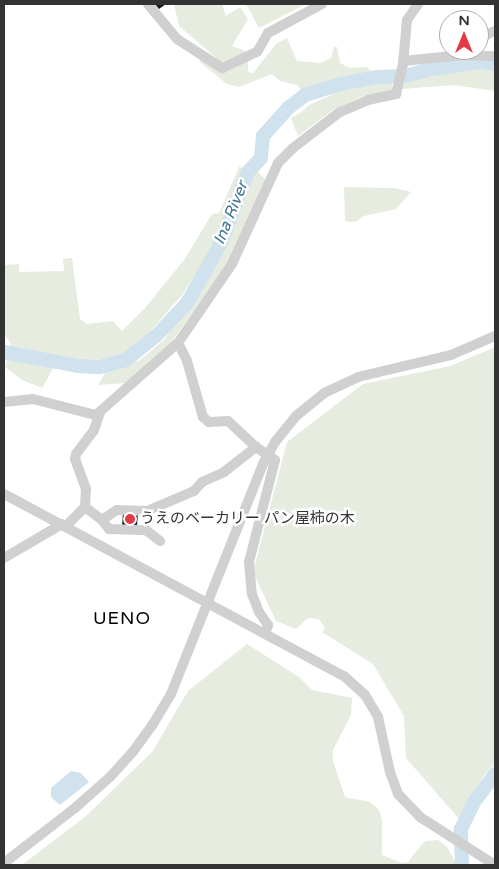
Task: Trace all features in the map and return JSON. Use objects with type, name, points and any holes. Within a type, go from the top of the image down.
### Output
[{"type":"street","points":[[148,4],[177,40],[222,68],[256,52],[268,33],[322,4]]},
{"type":"street","points":[[4,558],[64,525],[85,507],[86,489],[75,459],[76,454],[94,430],[100,413],[178,343],[232,264],[278,163],[293,148],[340,112],[368,100],[396,94],[403,62],[407,20],[418,4]]},
{"type":"street","points":[[403,62],[439,57]]},
{"type":"street","points":[[4,863],[75,808],[111,776],[132,753],[171,694],[268,453],[296,416],[316,399],[338,385],[379,370],[451,355],[495,336]]},
{"type":"street","points":[[178,343],[188,361],[203,417],[209,422],[228,420],[256,447],[268,453],[276,460],[248,562],[252,594],[259,612],[268,625],[265,634]]},
{"type":"street","points":[[4,402],[33,399],[90,415],[100,413]]},
{"type":"street","points":[[102,520],[117,510],[147,511],[194,491],[202,482],[224,472],[256,447]]},
{"type":"street","points":[[4,494],[344,676],[365,695],[378,717],[390,772],[398,794],[420,817],[495,865]]},
{"type":"street","points":[[85,507],[102,520],[109,529],[146,530],[160,540]]},
{"type":"shaded area","points":[[174,4],[222,4],[226,16],[240,7],[248,19],[232,46],[248,52],[221,62],[179,26]]},
{"type":"shaded area","points":[[246,4],[306,4],[259,28]]},
{"type":"shaded area","points":[[287,38],[297,61],[320,63],[331,58],[334,47],[337,47],[340,63],[350,68],[366,67],[371,70],[361,76],[329,82],[321,89],[305,94],[297,85],[280,81],[272,74],[239,87],[227,84],[200,62],[199,59],[222,71],[248,61],[248,72],[253,73],[277,43]]},
{"type":"shaded area","points":[[460,68],[495,70],[495,91],[454,85],[402,89],[404,80]]},
{"type":"shaded area","points":[[388,80],[392,84],[392,91],[363,96],[333,110],[298,136],[291,118],[309,105],[356,84]]},
{"type":"shaded area","points":[[240,165],[242,170],[236,191],[218,239],[182,295],[131,353],[98,365],[58,360],[42,388],[22,380],[5,367],[11,347],[4,334],[4,265],[19,264],[19,272],[64,271],[63,259],[72,258],[80,319],[87,324],[113,321],[122,331],[146,307],[184,260],[212,214],[219,213]]},
{"type":"shaded area","points":[[255,169],[266,180],[233,256],[170,344],[126,383],[98,385],[107,370],[139,361],[165,339],[176,321],[195,298],[228,239]]},
{"type":"shaded area","points":[[344,187],[394,188],[411,192],[396,209],[364,216],[357,221],[351,222],[345,221]]},
{"type":"shaded area","points":[[495,347],[495,764],[484,775],[460,820],[406,758],[404,716],[373,664],[322,632],[325,628],[319,619],[308,618],[296,629],[276,621],[253,572],[287,442],[363,384],[450,366]]},
{"type":"shaded area","points":[[247,644],[299,677],[312,690],[352,698],[351,715],[333,750],[333,761],[345,797],[370,802],[379,810],[382,820],[382,855],[402,863],[408,862],[422,844],[427,841],[438,840],[447,847],[457,865],[22,865],[86,816],[152,752],[188,691]]},
{"type":"water","points":[[71,771],[81,773],[89,782],[60,805],[51,797],[51,788]]},
{"type":"building","points":[[155,4],[166,4],[159,9]]},
{"type":"building","name":"うえのベーカリー パン屋柿の木","points":[[123,512],[138,513],[137,526],[122,525]]},
{"type":"waterway","name":"Ina River","points":[[4,352],[78,366],[100,367],[126,360],[156,336],[187,303],[221,243],[248,172],[261,158],[263,136],[288,108],[305,95],[341,84],[377,77],[405,76],[432,69],[480,62],[495,64]]},
{"type":"waterway","name":"Ina River","points":[[462,865],[461,829],[474,802],[495,774]]},
{"type":"place","name":"うえのベーカリー パン屋柿の木","points":[[130,519]]},
{"type":"district","name":"UENO","points":[[122,618]]}]
